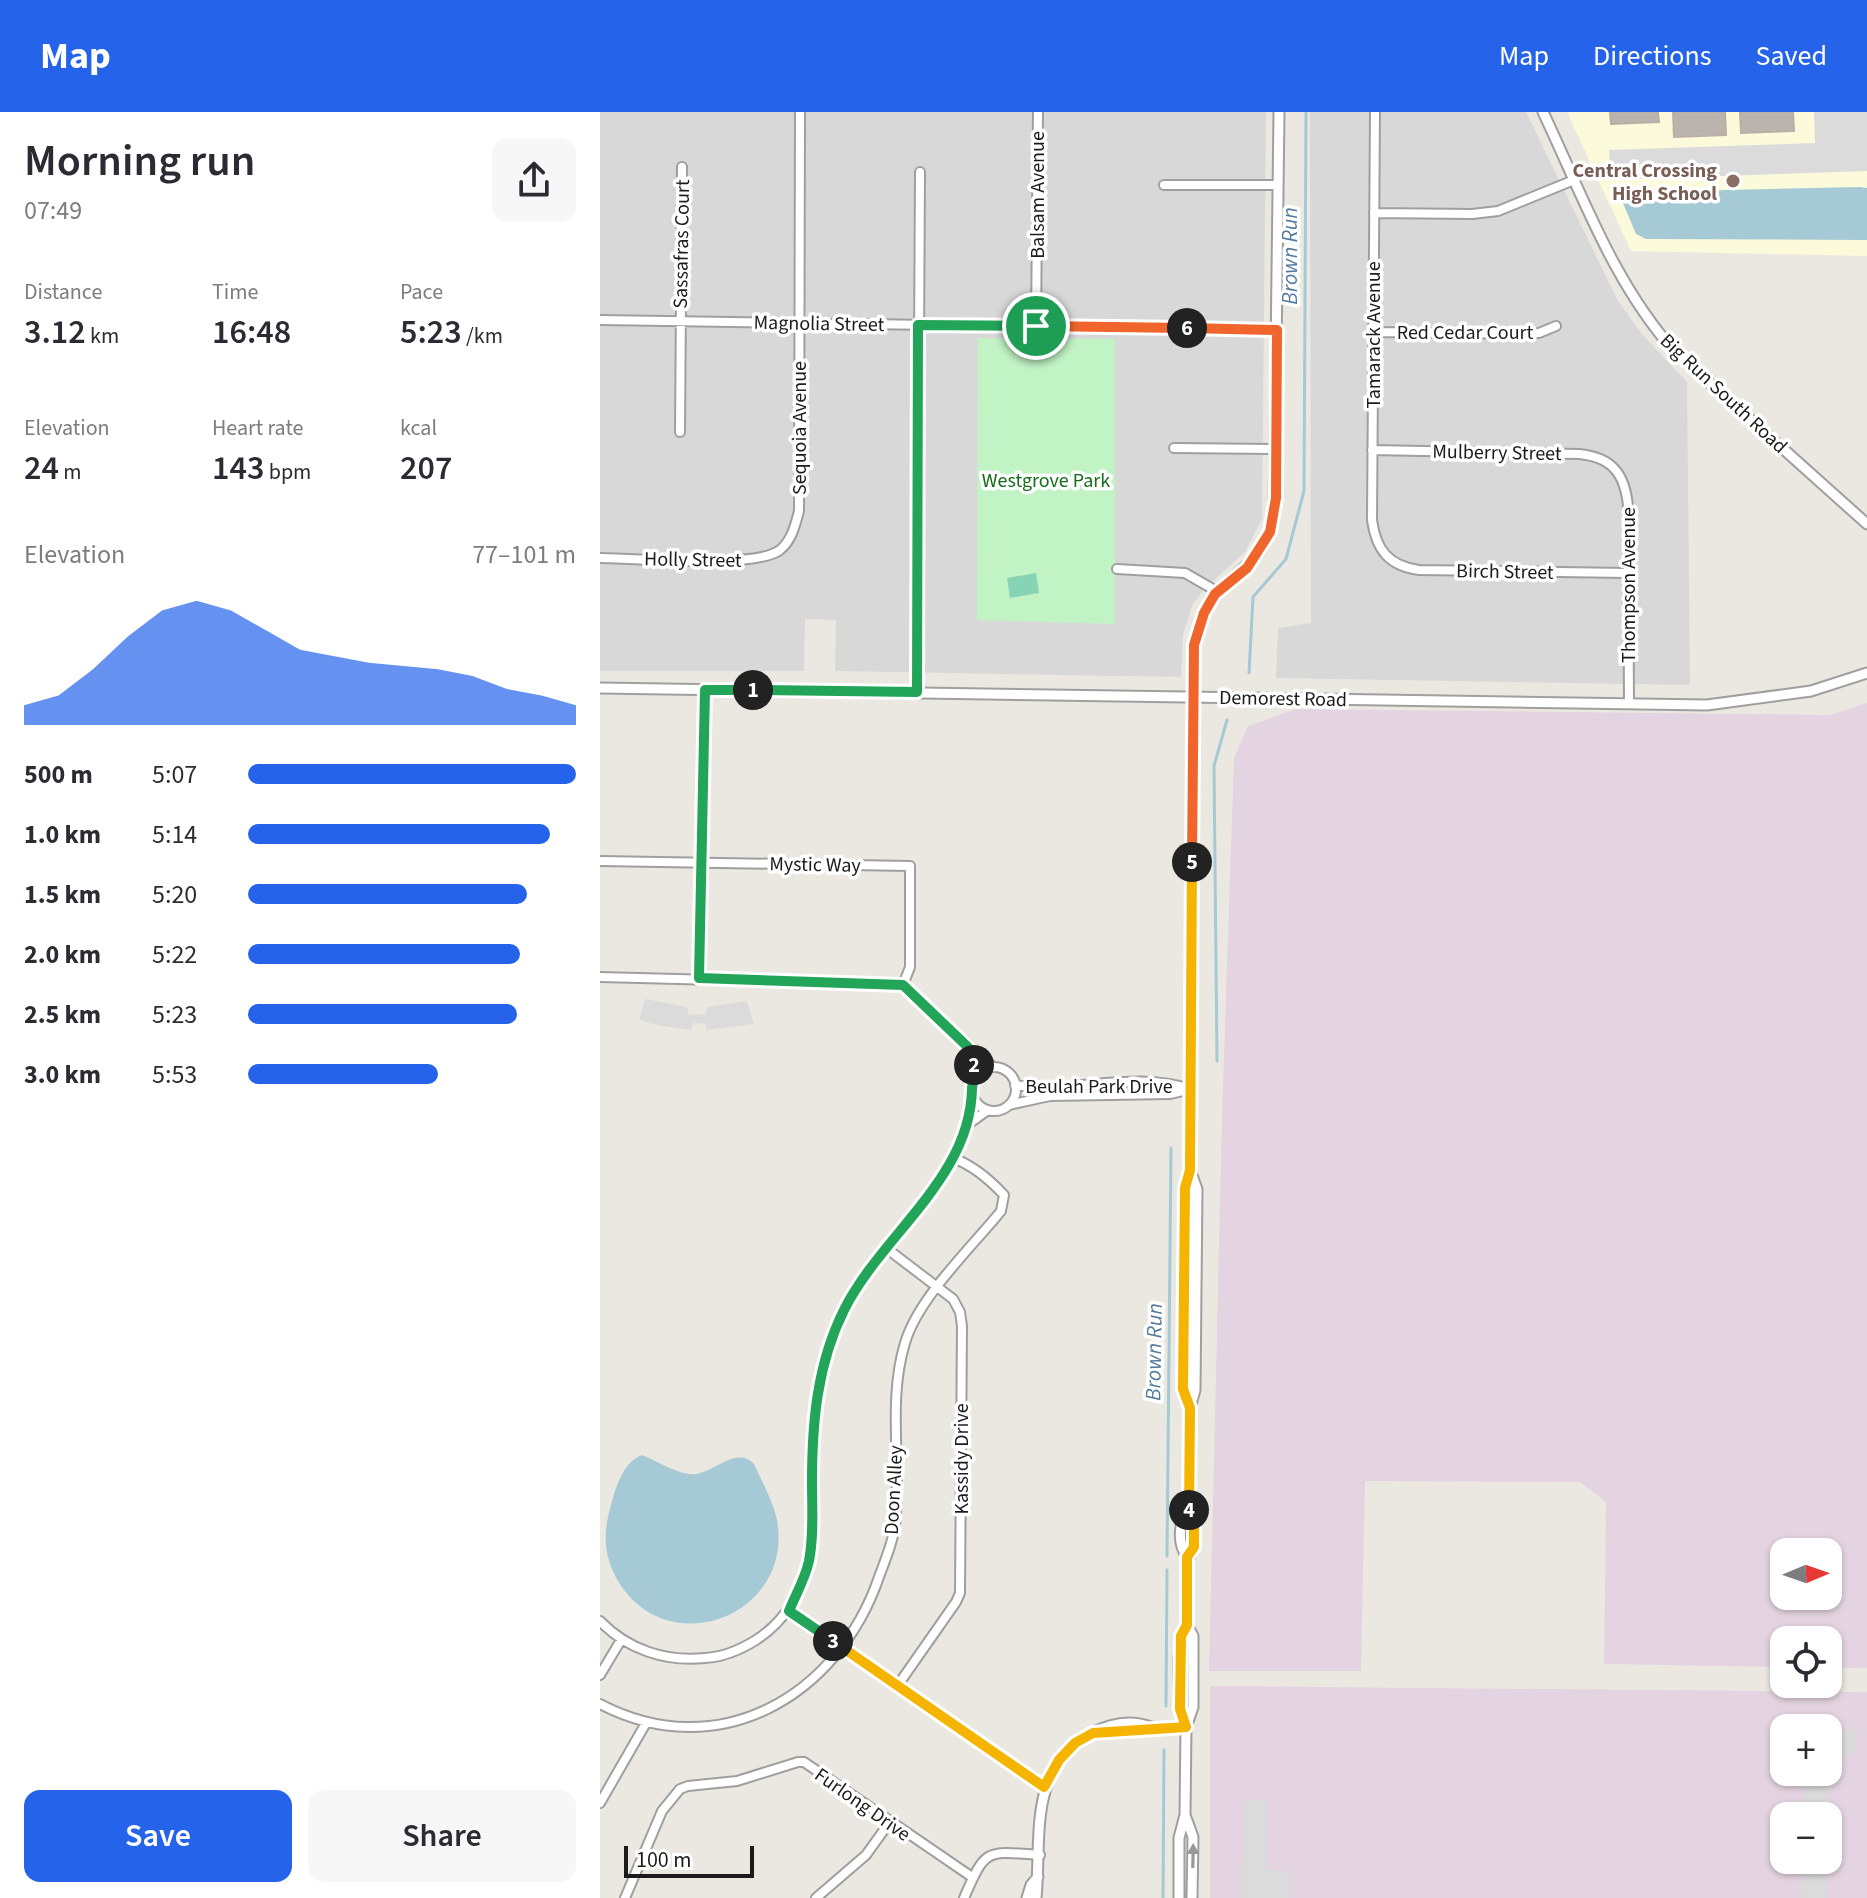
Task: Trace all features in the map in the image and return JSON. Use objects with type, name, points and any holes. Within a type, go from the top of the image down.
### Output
[{"type":"street","name":"Sequoia Avenue","points":[[782,548],[794,531],[799,511],[800,112]]},
{"type":"street","name":"Balsam Avenue","points":[[1036,326],[1038,112]]},
{"type":"street","points":[[1179,1898],[1179,1838],[1185,1815],[1186,1727],[1193,1707],[1193,1636],[1187,1625],[1187,1557],[1194,1547],[1194,1521],[1188,1508],[1190,1408],[1195,1390],[1197,1189],[1190,1170],[1192,697],[1197,632],[1218,592],[1247,568],[1270,532],[1276,498],[1279,112]]},
{"type":"street","name":"Tamarack Avenue","points":[[1375,112],[1372,520],[1376,540],[1384,556]]},
{"type":"street","name":"Big Run South Road","points":[[1543,112],[1629,290],[1658,333],[1676,353],[1867,524]]},
{"type":"street","name":"Sassafras Court","points":[[680,432],[682,167]]},
{"type":"street","points":[[917,692],[920,172]]},
{"type":"street","points":[[1374,213],[1484,214],[1515,206],[1574,180]]},
{"type":"street","points":[[1164,185],[1278,185]]},
{"type":"street","name":"Magnolia Street","points":[[600,320],[1277,330]]},
{"type":"street","name":"Red Cedar Court","points":[[1373,332],[1521,334],[1539,333],[1556,326]]},
{"type":"street","points":[[1174,448],[1276,449]]},
{"type":"street","name":"Mulberry Street","points":[[1372,450],[1579,454],[1600,457],[1618,469]]},
{"type":"street","name":"Thompson Avenue","points":[[1618,469],[1626,486],[1629,703]]},
{"type":"street","name":"Holly Street","points":[[600,558],[754,560],[782,548]]},
{"type":"street","name":"Birch Street","points":[[1384,556],[1398,565],[1419,570],[1628,573]]},
{"type":"street","points":[[1117,569],[1185,573],[1218,592]]},
{"type":"street","name":"Demorest Road","points":[[600,688],[1707,705],[1811,691],[1867,673]]},
{"type":"street","points":[[699,978],[705,690]]},
{"type":"street","name":"Mystic Way","points":[[600,861],[910,866],[910,967],[903,985]]},
{"type":"street","points":[[600,977],[903,985],[971,1050],[993,1067],[1009,1073],[1015,1085],[1009,1105],[996,1110],[988,1110],[973,1096]]},
{"type":"street","points":[[600,1621],[621,1640],[654,1654],[676,1659],[712,1658],[732,1653],[749,1644],[775,1628],[789,1611],[800,1590],[811,1549],[812,1449],[818,1386],[844,1311],[866,1272],[953,1158],[967,1126],[977,1075],[971,1050]]},
{"type":"street","points":[[977,1075],[993,1067]]},
{"type":"street","name":"Beulah Park Drive","points":[[1015,1085],[1034,1088],[1170,1082],[1191,1089]]},
{"type":"street","name":"Beulah Park Drive","points":[[1009,1105],[1050,1096],[1170,1094],[1191,1089]]},
{"type":"street","points":[[967,1126],[988,1110]]},
{"type":"street","name":"Doon Alley","points":[[600,1704],[646,1723],[707,1726],[737,1721],[768,1710],[812,1681],[842,1648],[871,1601],[895,1524],[898,1368],[911,1329],[938,1288],[1001,1211],[1004,1202],[1004,1195],[998,1188],[964,1162],[953,1158]]},
{"type":"street","name":"Kassidy Drive","points":[[886,1248],[953,1299],[960,1312],[962,1326],[960,1593],[898,1685]]},
{"type":"street","points":[[789,1611],[1044,1787]]},
{"type":"street","points":[[600,1675],[621,1640]]},
{"type":"street","points":[[600,1803],[646,1723]]},
{"type":"street","points":[[1036,1898],[1044,1787],[1059,1760],[1075,1743],[1093,1733],[1186,1727]]},
{"type":"street","name":"Furlong Drive","points":[[625,1898],[662,1811],[672,1796],[688,1786],[721,1785],[804,1762],[972,1877]]},
{"type":"street","points":[[1185,1815],[1193,1837],[1192,1898]]},
{"type":"street","points":[[816,1898],[866,1855],[889,1823]]},
{"type":"street","points":[[964,1898],[981,1862],[995,1853],[1040,1855]]},
{"type":"street","points":[[1027,1898],[1031,1885],[1038,1877]]},
{"type":"shaded area","points":[[600,112],[1266,112],[1262,519],[1245,552],[1203,590],[1192,606],[1183,635],[1181,677],[835,671],[836,620],[805,619],[804,671],[600,671]]},
{"type":"shaded area","points":[[1310,112],[1526,112],[1618,301],[1641,333],[1687,382],[1690,685],[1276,678],[1278,628],[1311,623]]},
{"type":"shaded area","name":"Central Crossing High School","points":[[1567,112],[1867,112],[1867,256],[1631,251]]},
{"type":"shaded area","points":[[1814,112],[1867,112],[1867,171],[1610,180],[1609,150],[1815,143]]},
{"type":"shaded area","points":[[1867,703],[1867,1668],[1842,1668],[1842,1626],[1770,1626],[1770,1667],[1604,1664],[1606,1502],[1580,1482],[1365,1481],[1361,1671],[1209,1671],[1234,758],[1248,726],[1297,709],[1830,715]]},
{"type":"shaded area","points":[[645,999],[687,1007],[689,1015],[706,1014],[707,1007],[747,1001],[754,1024],[706,1030],[706,1024],[693,1023],[691,1030],[657,1025],[639,1020]]},
{"type":"shaded area","points":[[1210,1686],[1770,1691],[1770,1698],[1842,1698],[1842,1692],[1867,1692],[1867,1898],[1210,1898]]},
{"type":"shaded area","points":[[1842,1729],[1854,1729],[1854,1754],[1842,1755]]},
{"type":"shaded area","points":[[1804,1786],[1828,1786],[1828,1802],[1803,1802]]},
{"type":"shaded area","points":[[1244,1800],[1267,1801],[1266,1870],[1293,1871],[1292,1898],[1242,1898]]},
{"type":"shaded area","points":[[1803,1874],[1827,1874],[1826,1898],[1802,1898]]},
{"type":"green space","name":"Westgrove Park","points":[[978,338],[1115,339],[1115,624],[977,620]]},
{"type":"green space","points":[[1036,573],[1039,593],[1010,598],[1007,578]]},
{"type":"water","points":[[1867,188],[1867,240],[1646,239],[1636,234],[1620,196],[1646,197],[1684,191]]},
{"type":"water","points":[[642,1455],[690,1474],[704,1472],[733,1458],[747,1459],[754,1464],[777,1520],[777,1554],[766,1582],[747,1603],[723,1618],[695,1623],[666,1620],[640,1606],[613,1571],[607,1553],[608,1515],[621,1476],[635,1458]]},
{"type":"building","name":"Central Crossing High School","points":[[1610,112],[1658,112],[1659,122],[1611,124]]},
{"type":"building","name":"Central Crossing High School","points":[[1673,112],[1725,112],[1726,135],[1674,137]]},
{"type":"building","name":"Central Crossing High School","points":[[1740,112],[1793,112],[1794,131],[1741,133]]},
{"type":"waterway","name":"Brown Run","points":[[1249,673],[1253,597],[1286,559],[1304,491],[1306,112]]},
{"type":"waterway","name":"Brown Run","points":[[1217,1061],[1214,766],[1227,720]]},
{"type":"waterway","name":"Brown Run","points":[[1167,1556],[1171,1148]]},
{"type":"waterway","name":"Brown Run","points":[[1166,1706],[1167,1570]]},
{"type":"waterway","name":"Brown Run","points":[[1163,1898],[1164,1750]]},
{"type":"place","name":"Central Crossing High School","points":[[1733,181]]},
{"type":"route","points":[[918,325],[1036,326],[1277,330],[1276,498],[1270,532],[1247,568],[1215,594],[1197,632],[1193,657],[1190,1170],[1185,1188],[1183,1389],[1190,1408],[1188,1508],[1194,1521],[1194,1547],[1187,1557],[1187,1625],[1181,1636],[1180,1709],[1186,1727],[1093,1733],[1075,1743],[1059,1760],[1044,1787],[789,1611],[800,1590],[809,1560],[812,1539],[812,1449],[818,1386],[830,1347],[844,1311],[866,1272],[948,1168],[961,1141],[973,1096],[973,1081],[977,1075],[971,1050],[903,985],[699,978],[705,690],[917,692],[918,325]]}]
